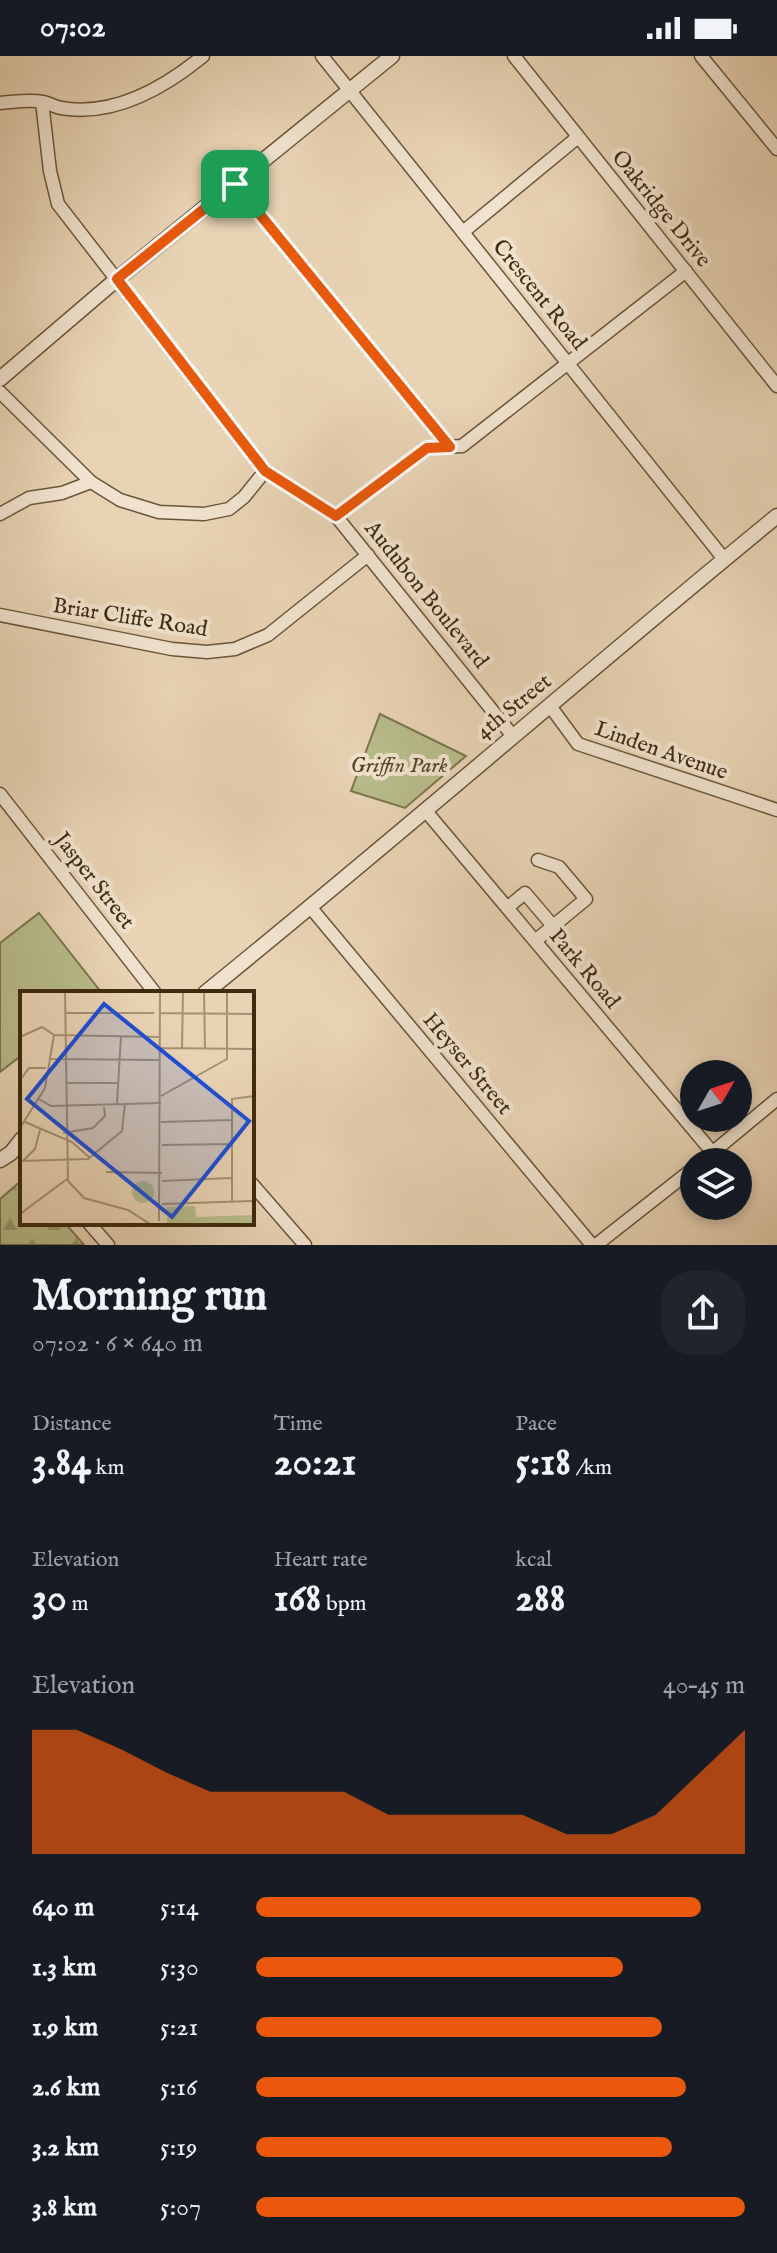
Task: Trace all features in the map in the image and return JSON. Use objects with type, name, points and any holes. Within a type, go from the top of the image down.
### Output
[{"type":"street","points":[[0,103],[42,102],[63,108],[125,103],[157,88],[203,56]]},
{"type":"street","name":"Crescent Road","points":[[322,56],[724,559]]},
{"type":"street","points":[[0,379],[117,279],[392,56]]},
{"type":"street","name":"Oakridge Drive","points":[[514,56],[777,386]]},
{"type":"street","points":[[701,56],[777,149]]},
{"type":"street","name":"Audubon Boulevard","points":[[42,102],[50,171],[58,204],[265,471],[336,516],[512,735]]},
{"type":"street","points":[[463,232],[578,137]]},
{"type":"street","points":[[235,184],[450,447]]},
{"type":"street","points":[[336,516],[427,448],[462,446],[686,271]]},
{"type":"street","points":[[0,392],[91,482],[120,500],[159,512],[204,514],[229,509],[244,497],[265,471]]},
{"type":"street","points":[[0,514],[29,498],[62,493],[91,482]]},
{"type":"street","name":"4th Street","points":[[207,991],[311,908],[512,735],[777,516]]},
{"type":"street","name":"Briar Cliffe Road","points":[[0,615],[172,649],[221,651],[255,642],[268,635],[368,555]]},
{"type":"street","name":"Linden Avenue","points":[[550,706],[578,744],[777,810]]},
{"type":"street","name":"Jasper Street","points":[[0,794],[153,991]]},
{"type":"street","name":"Park Road","points":[[425,810],[709,1148]]},
{"type":"street","points":[[535,941],[586,899],[559,867],[538,860]]},
{"type":"street","points":[[507,908],[525,893],[553,926]]},
{"type":"street","name":"Heyser Street","points":[[311,908],[594,1245]]},
{"type":"street","points":[[719,1148],[777,1099]]},
{"type":"street","points":[[0,1160],[11,1153],[15,1144]]},
{"type":"street","points":[[594,1245],[680,1179]]},
{"type":"street","points":[[254,1186],[305,1245]]},
{"type":"street","points":[[91,1225],[108,1245]]},
{"type":"green space","name":"Griffin Park","points":[[380,714],[466,756],[405,808],[351,791]]},
{"type":"green space","points":[[39,913],[100,991],[20,991],[20,1057],[0,1072],[0,943]]},
{"type":"green space","points":[[20,1182],[20,1225],[67,1225],[84,1245],[0,1245],[0,1199]]},
{"type":"route","points":[[235,184],[450,447],[427,448],[336,516],[265,471],[117,279],[235,184]]}]
